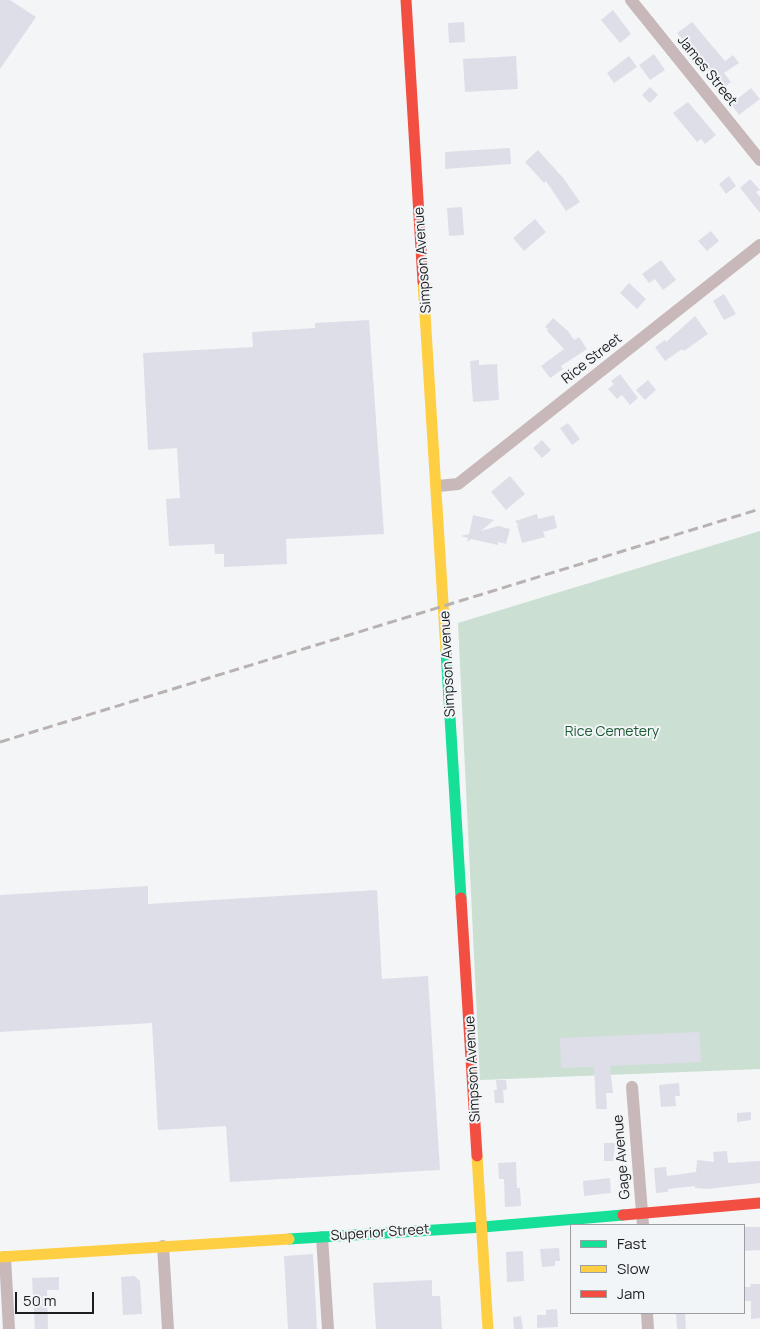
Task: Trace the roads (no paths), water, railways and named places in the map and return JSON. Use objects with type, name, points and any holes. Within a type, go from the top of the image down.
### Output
[{"type":"street","name":"Simpson Avenue","points":[[406,0],[438,486],[488,1329]]},
{"type":"street","name":"James Street","points":[[631,0],[760,160]]},
{"type":"street","name":"Rice Street","points":[[438,486],[458,484],[760,245]]},
{"type":"street","name":"Gage Avenue","points":[[632,1087],[642,1220]]},
{"type":"street","name":"Superior Street","points":[[3,1257],[483,1227],[642,1220],[760,1202]]},
{"type":"street","points":[[322,1237],[328,1329]]},
{"type":"street","points":[[163,1246],[168,1329]]},
{"type":"street","points":[[3,1257],[10,1329]]},
{"type":"street","points":[[647,1314],[648,1329]]},
{"type":"railway","points":[[0,742],[760,509]]},
{"type":"park label","name":"Rice Cemetery","points":[[612,732]]}]
